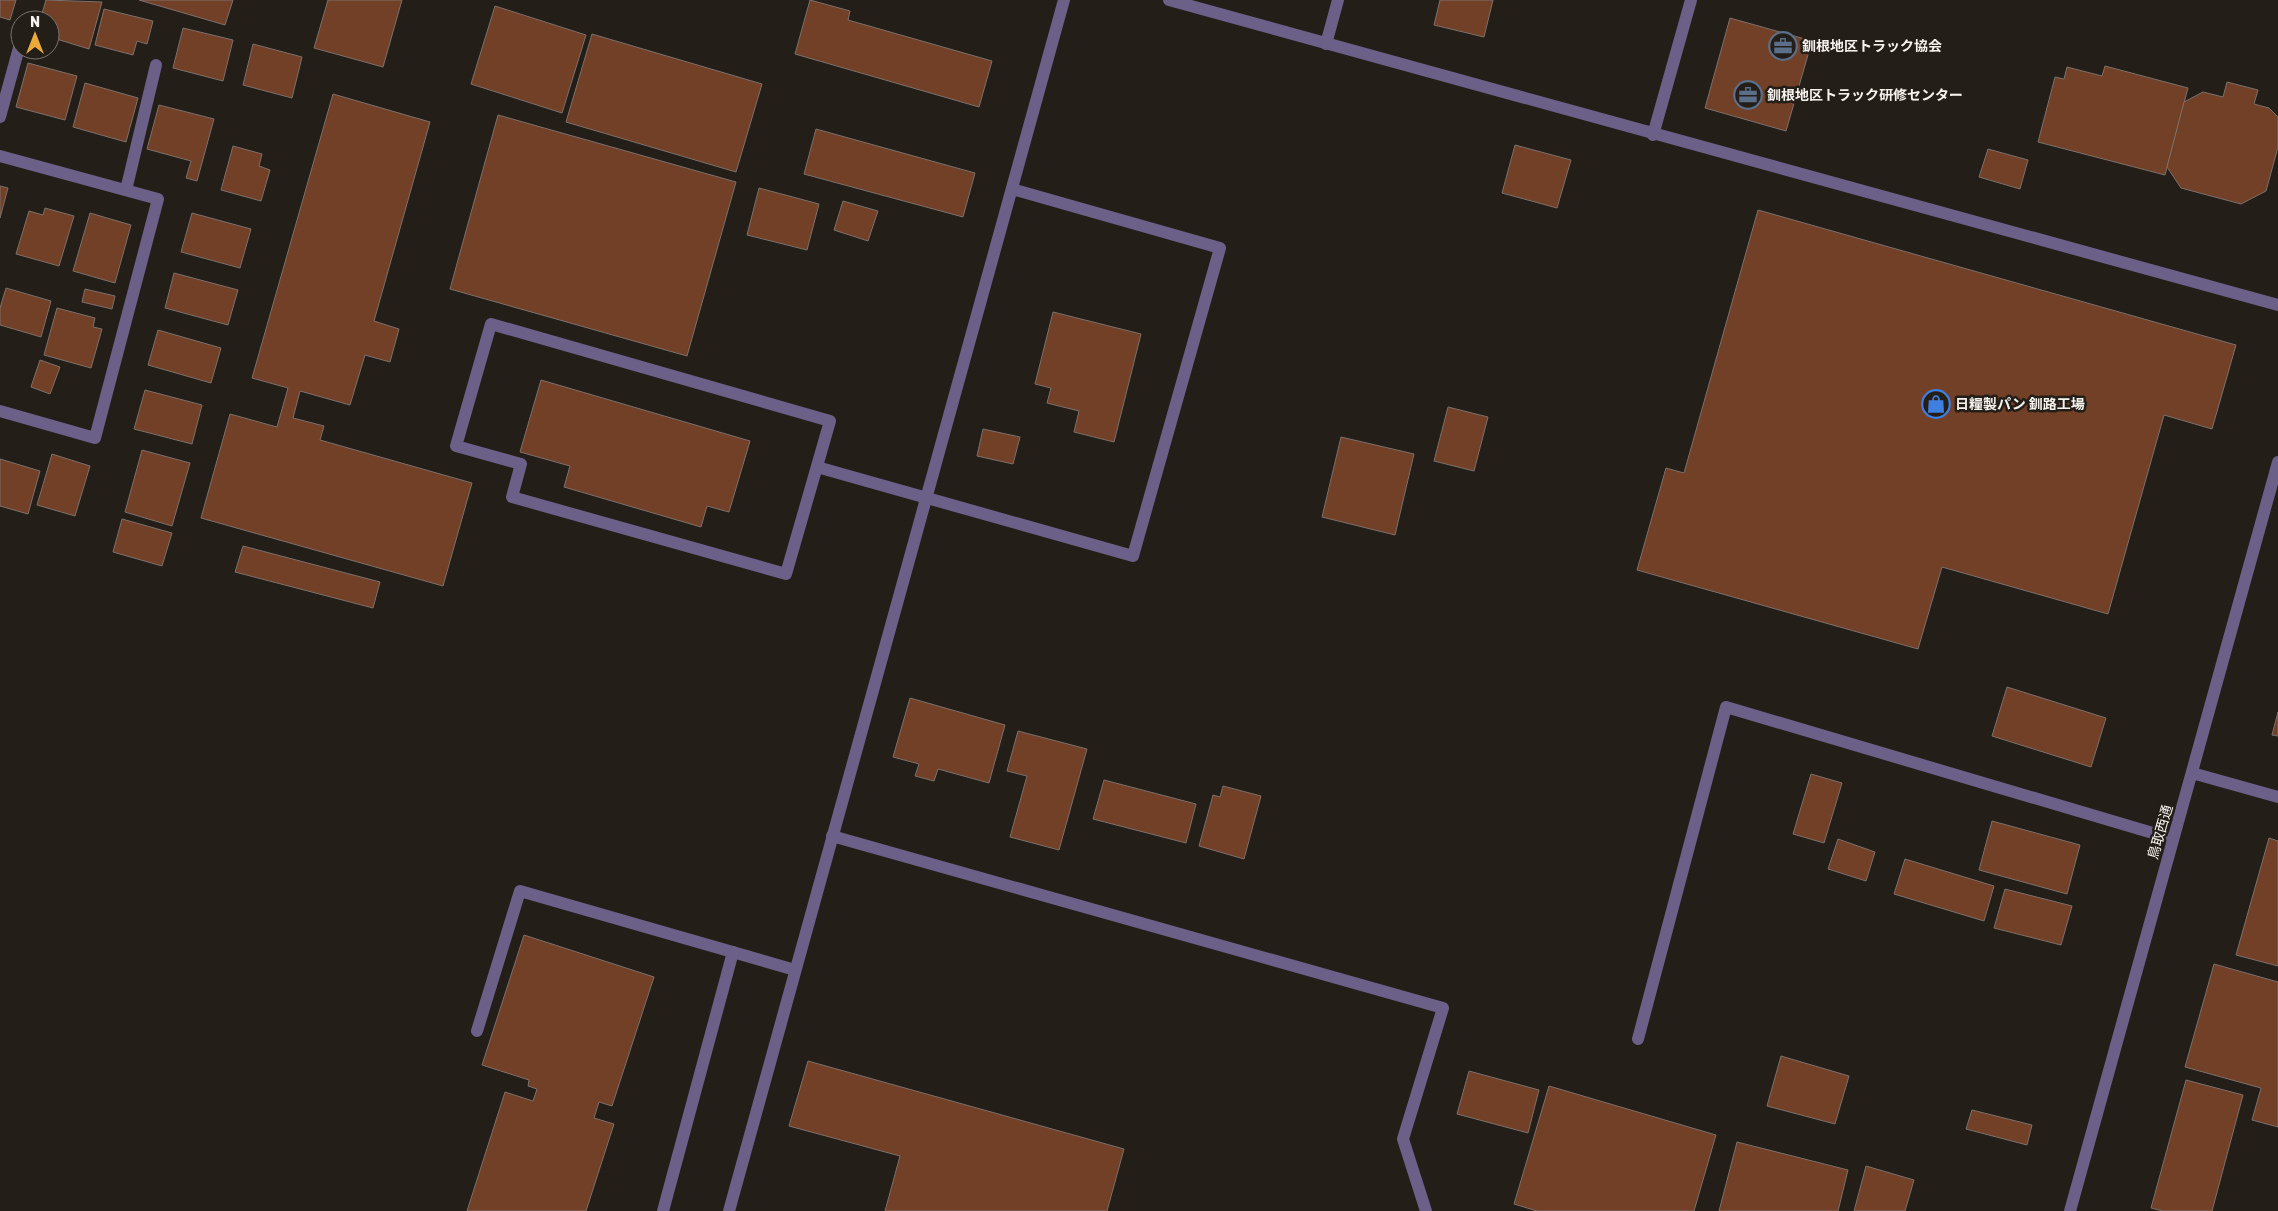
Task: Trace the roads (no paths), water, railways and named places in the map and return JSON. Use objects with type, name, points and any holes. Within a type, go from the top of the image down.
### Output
[{"type":"street","points":[[729,1211],[1064,0]]},
{"type":"street","points":[[1169,0],[2278,305]]},
{"type":"street","points":[[1326,44],[1338,0]]},
{"type":"street","points":[[1653,134],[1691,0]]},
{"type":"street","points":[[0,117],[16,60]]},
{"type":"street","points":[[126,190],[156,65]]},
{"type":"street","points":[[0,156],[158,199],[95,438],[0,410]]},
{"type":"street","points":[[816,467],[1133,556],[1220,248],[1012,189]]},
{"type":"street","points":[[491,324],[830,421],[816,467],[786,574],[512,497],[521,464],[456,446],[491,324]]},
{"type":"street","name":"鳥取西通","points":[[2070,1211],[2277,469]]},
{"type":"street","points":[[1638,1039],[1726,707],[2173,839]]},
{"type":"street","points":[[2192,773],[2278,797]]},
{"type":"street","points":[[832,836],[1443,1008],[1403,1139],[1426,1211]]},
{"type":"street","points":[[478,1031],[520,891],[796,970]]},
{"type":"street","points":[[663,1211],[733,952]]},
{"type":"place","name":"釧根地区トラック協会","points":[[1783,46]]},
{"type":"place","name":"釧根地区トラック研修センター","points":[[1748,95]]},
{"type":"place","name":"日糧製パン 釧路工場","points":[[1936,404]]}]
